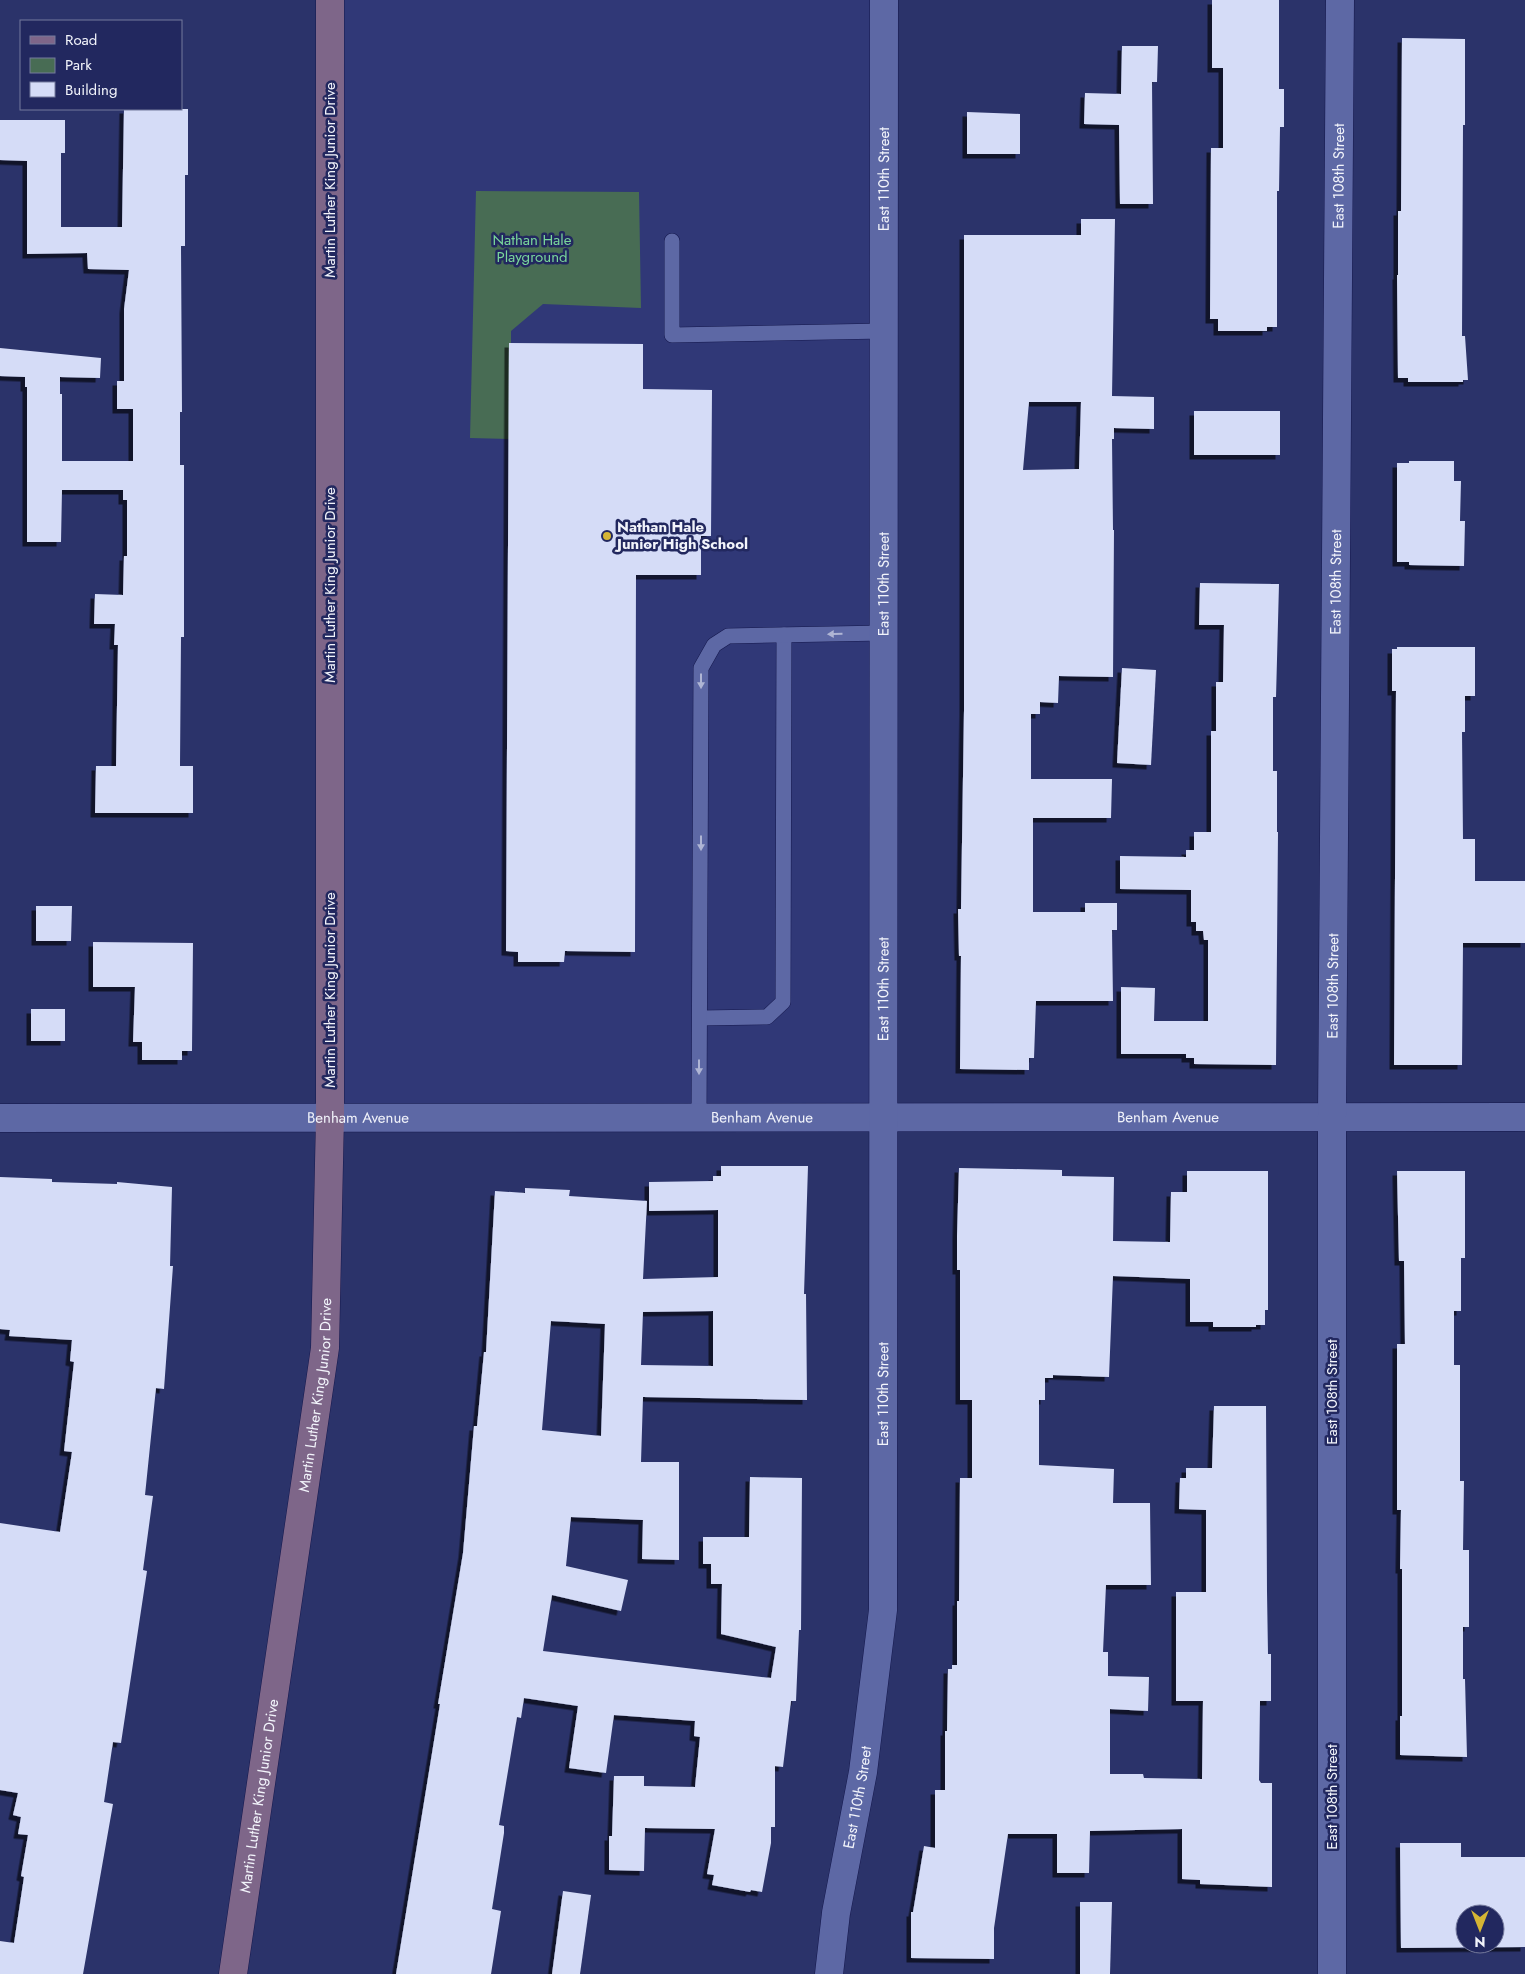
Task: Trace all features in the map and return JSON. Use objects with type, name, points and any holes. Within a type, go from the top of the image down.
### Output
[{"type":"street","name":"Martin Luther King Junior Drive","points":[[233,1974],[325,1348],[330,1117],[330,0]]},
{"type":"street","name":"East 110th Street","points":[[829,1974],[836,1913],[863,1772],[884,1610],[884,0]]},
{"type":"street","name":"East 108th Street","points":[[1332,1974],[1332,1117],[1340,0]]},
{"type":"street","name":"Benham Avenue","points":[[0,1118],[1525,1117]]},
{"type":"lane","points":[[672,241],[672,335],[884,331]]},
{"type":"lane","points":[[699,1118],[701,668],[714,645],[728,636],[884,633]]},
{"type":"lane","points":[[700,1018],[767,1017],[784,1002],[784,635]]},
{"type":"shaded area","name":"Nathan Hale Junior High School","points":[[330,0],[884,0],[883,1117],[330,1117]]},
{"type":"green space","name":"Nathan Hale Playground","points":[[476,191],[639,192],[641,308],[543,304],[511,331],[511,439],[470,438]]},
{"type":"building","points":[[1212,0],[1279,0],[1279,89],[1284,89],[1284,127],[1280,127],[1279,191],[1277,191],[1277,327],[1267,327],[1267,331],[1218,331],[1218,319],[1210,319],[1211,148],[1223,148],[1223,68],[1212,68]]},
{"type":"building","points":[[1402,38],[1465,39],[1462,336],[1465,336],[1468,380],[1463,380],[1463,382],[1408,382],[1408,378],[1398,378],[1397,275],[1398,211],[1401,211]]},
{"type":"building","points":[[1122,46],[1158,46],[1157,82],[1152,82],[1153,204],[1120,204],[1119,125],[1084,124],[1085,93],[1121,94]]},
{"type":"building","points":[[188,109],[188,175],[185,175],[185,246],[181,246],[182,412],[180,412],[180,465],[184,465],[184,637],[181,637],[180,766],[193,766],[193,813],[95,813],[96,766],[116,766],[118,645],[114,645],[115,624],[94,624],[95,594],[123,595],[124,556],[127,556],[127,500],[123,500],[123,490],[62,490],[61,542],[27,542],[27,387],[25,387],[25,377],[0,376],[0,348],[101,358],[100,378],[60,377],[60,394],[62,394],[62,461],[133,461],[133,409],[117,409],[117,381],[124,381],[124,309],[129,270],[88,269],[87,253],[27,254],[27,161],[0,160],[0,120],[65,120],[65,153],[61,153],[61,227],[122,227],[124,110]]},
{"type":"building","points":[[967,112],[1020,114],[1020,154],[967,154]]},
{"type":"building","points":[[1081,219],[1115,219],[1112,396],[1154,397],[1154,429],[1114,428],[1114,439],[1112,439],[1114,530],[1113,677],[1059,676],[1058,703],[1040,702],[1040,714],[1031,714],[1031,779],[1112,779],[1111,818],[1033,818],[1033,912],[1085,912],[1085,903],[1117,903],[1117,930],[1112,930],[1113,1001],[1036,1001],[1034,1058],[1029,1058],[1029,1070],[960,1069],[961,956],[959,956],[958,909],[961,909],[964,711],[964,235],[1081,235]],"holes":[[[1029,402],[1081,402],[1079,469],[1023,470]]]},
{"type":"building","points":[[509,343],[643,344],[643,389],[712,390],[711,536],[701,536],[701,575],[636,575],[635,952],[565,951],[564,962],[518,962],[518,952],[506,951]]},
{"type":"building","points":[[1194,411],[1280,411],[1280,455],[1194,455]]},
{"type":"building","points":[[1409,461],[1454,461],[1454,481],[1461,481],[1460,521],[1465,521],[1464,566],[1409,565],[1409,562],[1397,562],[1397,463],[1409,463]]},
{"type":"building","points":[[1200,583],[1279,584],[1276,697],[1273,697],[1273,771],[1277,771],[1278,832],[1276,1065],[1194,1064],[1194,1058],[1186,1058],[1186,1054],[1121,1054],[1121,987],[1155,988],[1154,1021],[1208,1021],[1208,940],[1204,940],[1203,931],[1196,931],[1196,922],[1191,922],[1191,890],[1120,889],[1120,856],[1186,857],[1186,850],[1194,850],[1194,832],[1211,832],[1211,731],[1216,731],[1216,682],[1223,682],[1224,625],[1199,625]]},
{"type":"building","points":[[1397,647],[1475,647],[1475,696],[1465,696],[1465,732],[1462,732],[1463,839],[1475,839],[1475,881],[1525,881],[1525,943],[1463,943],[1462,1065],[1394,1065],[1396,691],[1392,691],[1392,649],[1397,649]]},
{"type":"building","points":[[1122,668],[1156,670],[1151,765],[1117,763]]},
{"type":"building","points":[[36,906],[72,906],[71,941],[36,941]]},
{"type":"building","points":[[93,942],[193,943],[192,1051],[182,1051],[182,1060],[142,1060],[142,1042],[133,1042],[135,987],[93,987]]},
{"type":"building","points":[[31,1009],[65,1009],[65,1041],[31,1041]]},
{"type":"building","points":[[721,1166],[808,1166],[804,1294],[806,1294],[807,1400],[643,1397],[641,1462],[679,1462],[679,1560],[642,1559],[643,1520],[571,1517],[566,1566],[628,1580],[621,1611],[552,1595],[543,1651],[771,1678],[776,1647],[721,1634],[722,1584],[711,1584],[711,1564],[703,1564],[703,1537],[749,1537],[750,1477],[802,1478],[801,1630],[799,1630],[796,1701],[791,1701],[783,1767],[775,1766],[775,1827],[771,1827],[771,1843],[762,1892],[751,1890],[750,1892],[712,1885],[714,1875],[707,1874],[715,1829],[645,1828],[644,1871],[609,1870],[609,1836],[612,1836],[614,1776],[644,1776],[644,1786],[695,1787],[700,1737],[694,1736],[695,1721],[614,1715],[606,1773],[569,1768],[578,1706],[524,1698],[521,1718],[517,1717],[499,1825],[504,1826],[504,1833],[492,1909],[501,1911],[491,1974],[396,1974],[463,1553],[474,1426],[477,1426],[484,1352],[486,1352],[495,1191],[525,1193],[525,1188],[570,1190],[569,1196],[647,1201],[643,1279],[718,1277],[718,1210],[649,1211],[649,1182],[713,1181],[713,1176],[721,1176]],"holes":[[[713,1311],[713,1366],[641,1365],[643,1312]],[[551,1321],[605,1324],[601,1436],[542,1430]]]},
{"type":"building","points":[[959,1168],[1062,1170],[1062,1176],[1114,1177],[1113,1241],[1170,1242],[1171,1192],[1187,1192],[1187,1171],[1268,1171],[1268,1310],[1265,1310],[1265,1325],[1256,1325],[1256,1327],[1213,1327],[1213,1322],[1190,1322],[1190,1279],[1113,1276],[1109,1377],[1053,1375],[1053,1378],[1045,1378],[1045,1400],[1039,1400],[1039,1465],[1114,1469],[1113,1503],[1150,1503],[1151,1585],[1106,1585],[1103,1652],[1108,1652],[1108,1676],[1149,1677],[1148,1711],[1110,1709],[1110,1774],[1143,1774],[1144,1778],[1202,1779],[1203,1701],[1176,1701],[1176,1592],[1206,1592],[1206,1510],[1179,1509],[1180,1478],[1186,1478],[1186,1468],[1212,1468],[1214,1406],[1266,1406],[1268,1654],[1271,1654],[1271,1701],[1260,1701],[1259,1780],[1261,1783],[1272,1783],[1272,1887],[1200,1884],[1200,1880],[1182,1879],[1182,1829],[1090,1831],[1089,1873],[1057,1873],[1057,1834],[1008,1834],[994,1928],[994,1959],[911,1958],[911,1912],[913,1912],[924,1846],[935,1848],[935,1790],[945,1790],[948,1669],[952,1669],[952,1665],[957,1665],[960,1478],[972,1478],[972,1400],[960,1400],[960,1270],[957,1270]]},
{"type":"building","points":[[1397,1171],[1465,1171],[1465,1258],[1461,1258],[1461,1311],[1454,1311],[1454,1365],[1460,1365],[1460,1481],[1464,1481],[1463,1550],[1469,1550],[1469,1627],[1463,1627],[1463,1679],[1465,1679],[1467,1757],[1400,1755],[1400,1716],[1402,1716],[1402,1569],[1400,1569],[1401,1510],[1397,1510],[1397,1344],[1405,1344],[1404,1261],[1399,1261]]},
{"type":"building","points":[[0,1177],[52,1179],[52,1182],[117,1184],[117,1182],[172,1187],[170,1266],[173,1266],[164,1389],[156,1388],[145,1495],[153,1496],[143,1570],[147,1571],[121,1743],[113,1742],[104,1802],[113,1804],[83,1974],[0,1974],[0,1941],[14,1943],[24,1877],[21,1876],[28,1835],[18,1834],[21,1817],[13,1815],[18,1793],[0,1790],[0,1523],[60,1532],[72,1452],[64,1451],[74,1362],[70,1361],[72,1340],[9,1336],[10,1330],[0,1329]]},
{"type":"building","points":[[1400,1843],[1461,1843],[1461,1857],[1525,1857],[1525,1947],[1505,1947],[1505,1904],[1455,1904],[1455,1948],[1401,1948]]},
{"type":"building","points":[[563,1891],[591,1895],[580,1974],[552,1974]]},
{"type":"building","points":[[1080,1902],[1112,1902],[1110,1974],[1080,1974]]},
{"type":"place","name":"Nathan Hale Junior High School","points":[[607,536]]}]
